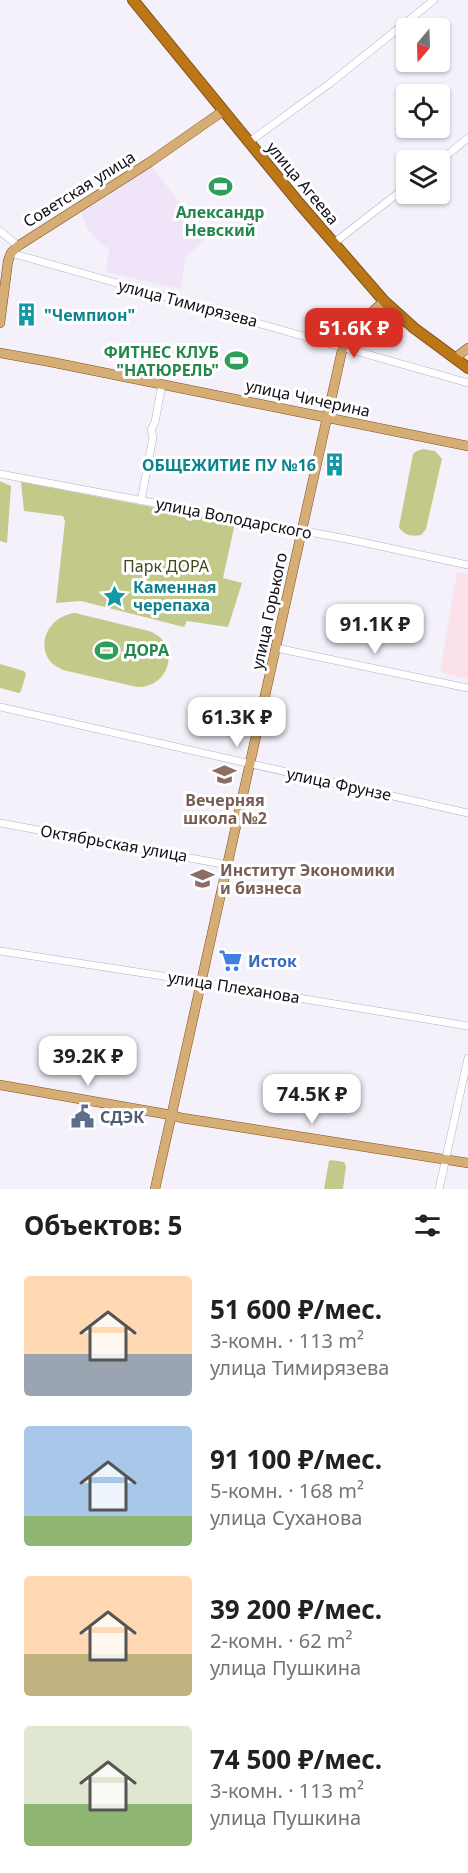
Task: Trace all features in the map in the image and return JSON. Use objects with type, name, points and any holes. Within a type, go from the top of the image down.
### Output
[{"type":"highway","name":"улица Агеева","points":[[133,0],[223,111],[384,301],[414,328],[468,368]]},
{"type":"main road","name":"Советская улица","points":[[15,249],[150,162],[223,111]]},
{"type":"main road","points":[[0,323],[8,261],[15,249]]},
{"type":"main road","name":"улица Горького","points":[[155,1189],[343,346],[360,323],[384,301]]},
{"type":"main road","points":[[455,358],[468,348]]},
{"type":"main road","name":"улица Чичерина","points":[[0,353],[468,446]]},
{"type":"main road","points":[[0,1085],[182,1118],[468,1163]]},
{"type":"street","points":[[249,142],[329,84],[434,0]]},
{"type":"street","points":[[450,153],[468,138]]},
{"type":"street","points":[[334,243],[396,196]]},
{"type":"street","points":[[0,231],[15,249]]},
{"type":"street","name":"улица Тимирязева","points":[[15,249],[468,383]]},
{"type":"street","points":[[141,501],[153,437],[151,430],[155,422],[162,384]]},
{"type":"street","name":"улица Володарского","points":[[0,474],[302,531],[468,566]]},
{"type":"street","points":[[276,648],[468,688]]},
{"type":"street","name":"улица Фрунзе","points":[[0,707],[468,813]]},
{"type":"street","name":"Октябрьская улица","points":[[0,823],[228,865]]},
{"type":"street","name":"улица Плеханова","points":[[0,951],[468,1026]]},
{"type":"street","points":[[439,1189],[468,1058]]},
{"type":"shaded area","points":[[151,166],[207,237],[186,257],[180,289],[106,272],[109,248],[102,245],[87,228],[81,211]]},
{"type":"shaded area","points":[[457,572],[468,574],[468,679],[440,672]]},
{"type":"green space","points":[[423,449],[435,451],[442,459],[426,529],[421,535],[411,535],[403,532],[399,527],[413,454]]},
{"type":"green space","points":[[0,481],[11,486],[7,543],[0,541]]},
{"type":"green space","name":"Парк ДОРА","points":[[21,482],[235,523],[223,578],[242,583],[228,627],[187,621],[184,627],[81,601],[56,603],[65,521],[63,516],[24,511]]},
{"type":"green space","name":"ДОРА","points":[[75,613],[149,631],[159,637],[166,645],[168,654],[165,673],[149,685],[137,687],[63,670],[55,665],[49,660],[45,650],[46,636],[49,629],[60,618]]},
{"type":"green space","points":[[0,664],[24,671],[26,674],[19,693],[0,688]]},
{"type":"green space","points":[[331,1160],[344,1162],[346,1166],[343,1189],[324,1189]]},
{"type":"place","name":"Александр Невский","points":[[220,187]]},
{"type":"place","name":"\"Чемпион\"","points":[[26,315]]},
{"type":"place","name":"ФИТНЕС КЛУБ \"НАТЮРЕЛЬ\"","points":[[237,361]]},
{"type":"place","name":"ОБЩЕЖИТИЕ ПУ №16","points":[[334,465]]},
{"type":"place","name":"Каменная черепаха","points":[[115,596]]},
{"type":"place","name":"ДОРА","points":[[106,650]]},
{"type":"place","name":"Вечерняя школа №2","points":[[225,775]]},
{"type":"place","name":"Институт Экономики и бизнеса","points":[[202,879]]},
{"type":"place","name":"Исток","points":[[230,961]]},
{"type":"place","name":"СДЭК","points":[[82,1117]]}]
